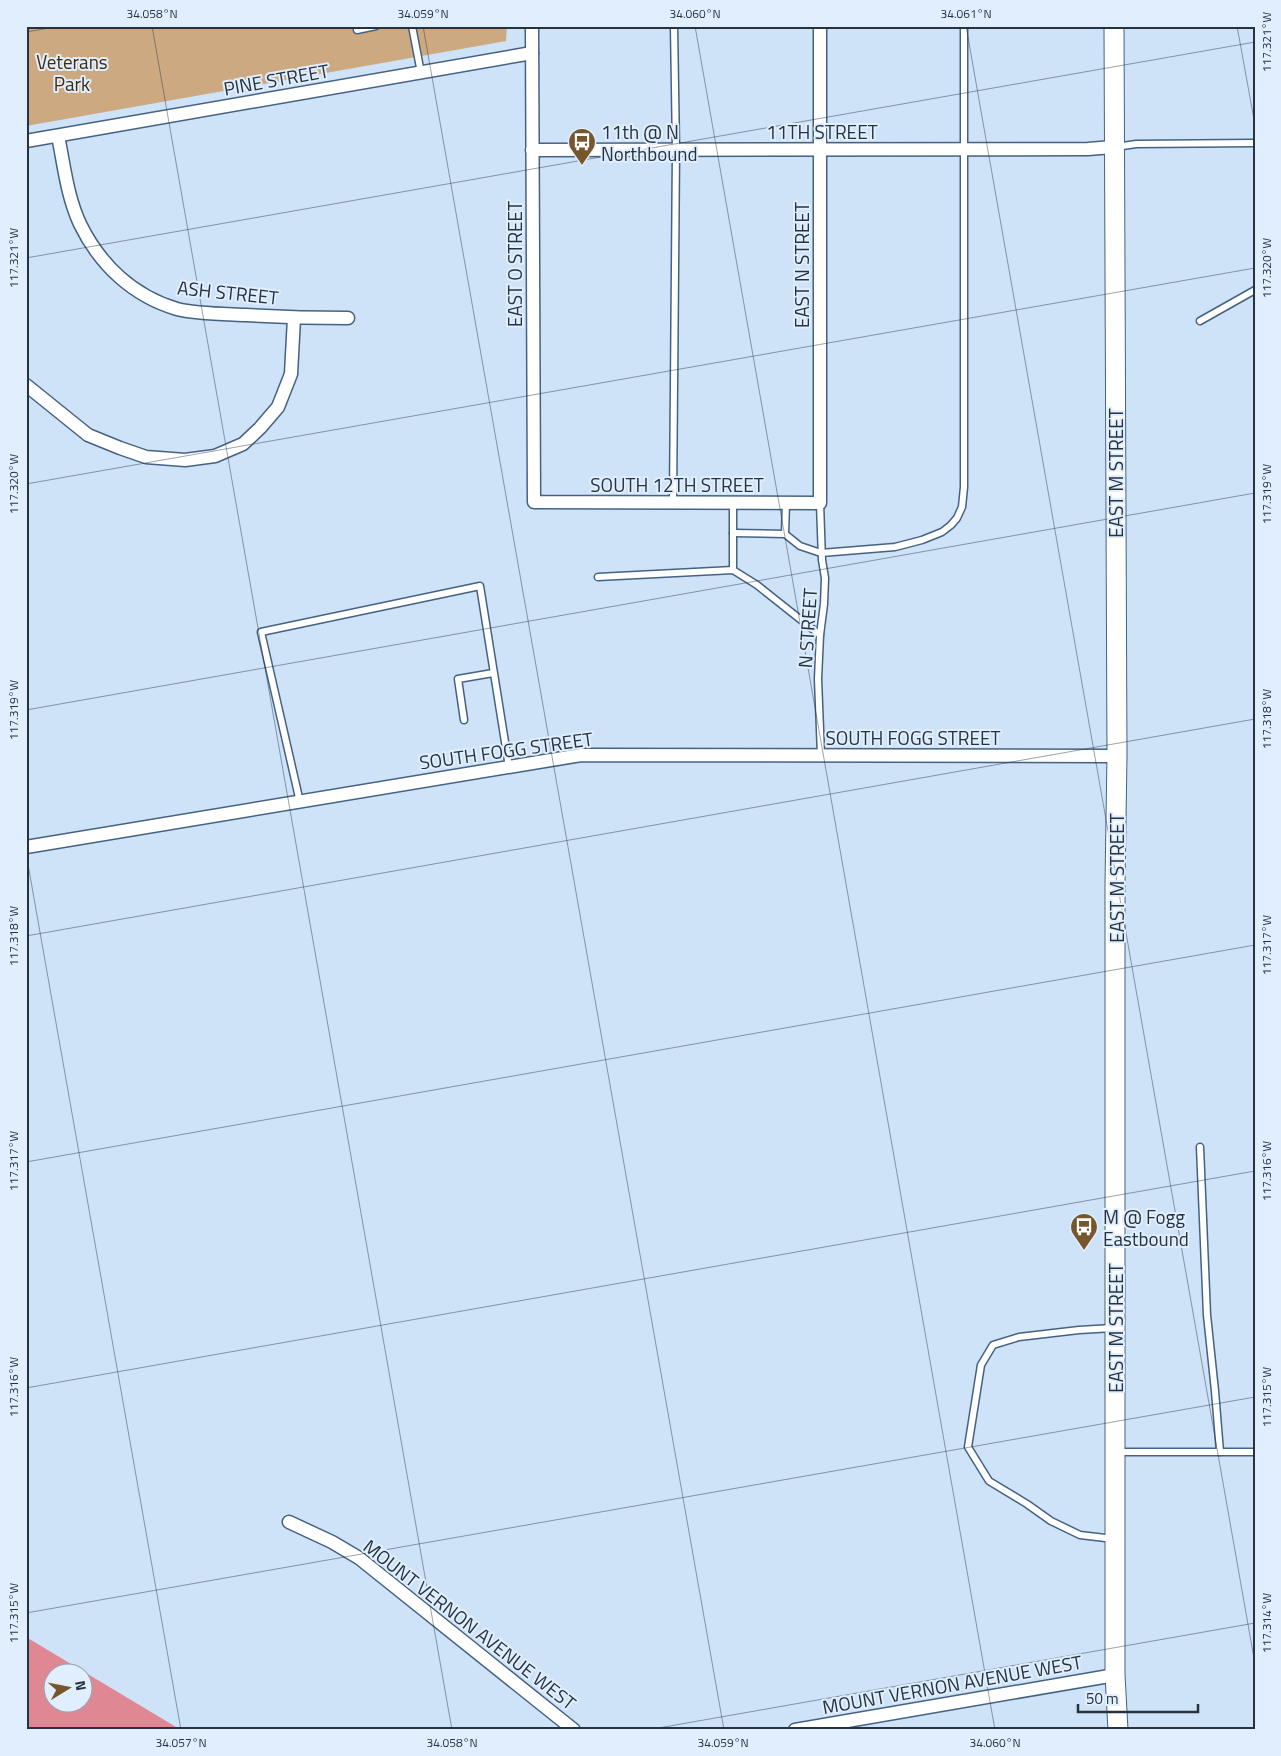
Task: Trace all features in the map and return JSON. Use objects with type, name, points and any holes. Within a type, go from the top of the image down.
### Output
[{"type":"street","name":"EAST O STREET","points":[[532,26],[534,502]]},
{"type":"street","name":"EAST N STREET","points":[[820,26],[820,503]]},
{"type":"street","name":"EAST M STREET","points":[[1114,26],[1117,756],[1115,882],[1115,1676],[1118,1730]]},
{"type":"street","name":"PINE STREET","points":[[26,141],[532,53]]},
{"type":"street","name":"ASH STREET","points":[[58,136],[69,193],[80,224],[98,255],[119,278],[143,295],[178,309],[294,318],[348,318]]},
{"type":"street","name":"11TH STREET","points":[[532,150],[1088,149],[1113,147]]},
{"type":"street","points":[[26,385],[88,435],[120,448],[146,457],[185,460],[215,456],[243,444],[278,407],[291,374],[294,318]]},
{"type":"street","name":"SOUTH 12TH STREET","points":[[534,502],[820,503]]},
{"type":"street","name":"SOUTH FOGG STREET","points":[[26,847],[581,755],[1117,756]]},
{"type":"street","name":"MOUNT VERNON AVENUE WEST","points":[[289,1522],[332,1542],[359,1558],[574,1730]]},
{"type":"street","name":"MOUNT VERNON AVENUE WEST","points":[[795,1730],[1115,1676]]},
{"type":"lane","points":[[357,30],[376,26]]},
{"type":"lane","points":[[412,26],[421,73]]},
{"type":"lane","points":[[673,503],[676,150],[674,26]]},
{"type":"lane","points":[[733,533],[786,534],[800,546],[821,553],[895,547],[922,540],[942,532],[951,526],[957,518],[962,507],[964,487],[964,26]]},
{"type":"lane","points":[[1113,147],[1136,144],[1255,143]]},
{"type":"lane","points":[[1200,321],[1255,290]]},
{"type":"lane","points":[[733,503],[734,570]]},
{"type":"lane","points":[[786,503],[786,534]]},
{"type":"lane","name":"N STREET","points":[[820,503],[821,553],[825,578],[818,679],[821,755]]},
{"type":"lane","points":[[598,577],[734,570],[757,585],[820,635]]},
{"type":"lane","points":[[300,802],[261,632],[480,586],[509,767]]},
{"type":"lane","points":[[464,720],[458,679],[493,673]]},
{"type":"lane","points":[[1200,1146],[1207,1315],[1220,1452]]},
{"type":"lane","points":[[1115,1328],[1019,1337],[993,1346],[982,1365],[968,1447],[989,1481],[1051,1521],[1080,1535],[1116,1539]]},
{"type":"lane","points":[[1115,1452],[1255,1452]]},
{"type":"green space","name":"Veterans Park","points":[[26,26],[507,26],[506,41],[26,126]]},
{"type":"shaded area","points":[[26,1637],[71,1664],[42,1664],[42,1714],[92,1714],[92,1677],[181,1730],[26,1730]]},
{"type":"place","name":"11th @ N Northbound","points":[[582,166]]},
{"type":"place","name":"M @ Fogg Eastbound","points":[[1084,1251]]}]
